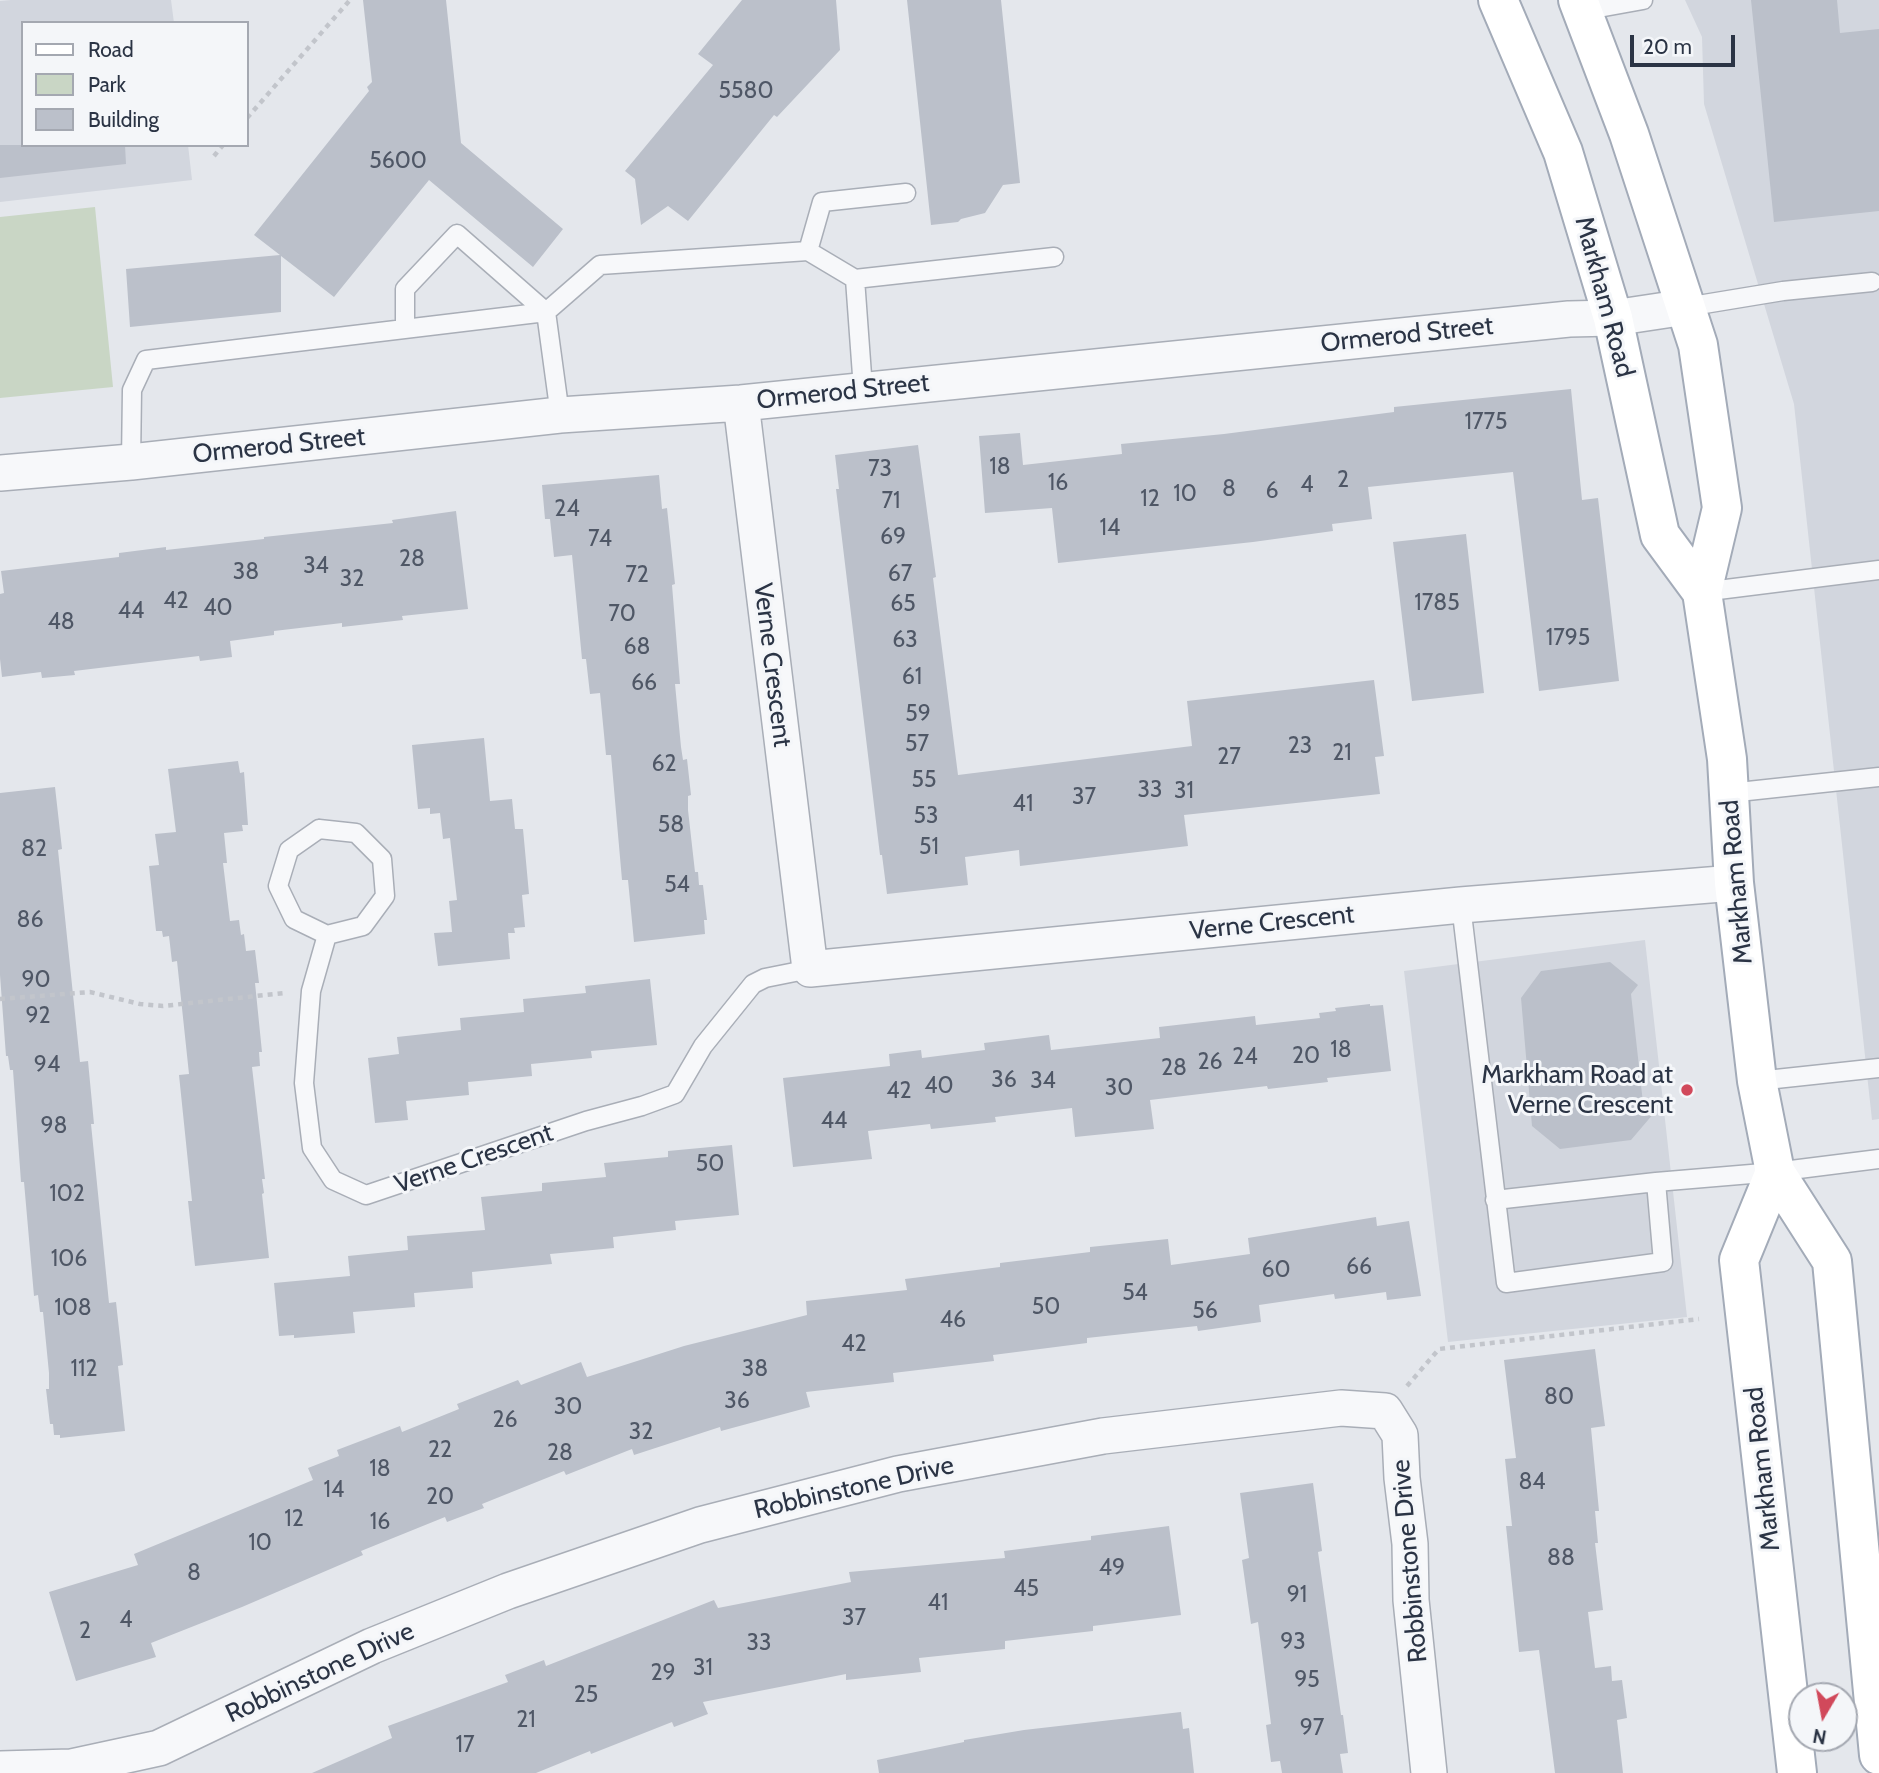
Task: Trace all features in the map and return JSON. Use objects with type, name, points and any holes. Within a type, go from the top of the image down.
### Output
[{"type":"main road","name":"Markham Road","points":[[1498,0],[1563,152],[1613,318],[1660,534],[1702,592]]},
{"type":"main road","name":"Markham Road","points":[[1580,5],[1629,134],[1699,345],[1722,508],[1702,592],[1727,759],[1734,883],[1757,1080],[1775,1172],[1832,1261],[1873,1647],[1879,1755]]},
{"type":"main road","name":"Markham Road","points":[[1775,1172],[1739,1260],[1797,1773]]},
{"type":"street","name":"Ormerod Street","points":[[0,473],[131,462],[560,415],[741,403],[1569,319],[1613,318],[1686,307]]},
{"type":"street","name":"Verne Crescent","points":[[741,403],[810,969],[1461,905],[1734,883]]},
{"type":"street","name":"Robbinstone Drive","points":[[0,1769],[71,1767],[159,1748],[384,1641],[508,1591],[699,1524],[898,1475],[1103,1436],[1341,1408],[1385,1411],[1400,1435],[1410,1544],[1411,1600],[1429,1773]]},
{"type":"lane","points":[[1580,5],[1643,0]]},
{"type":"lane","points":[[808,251],[822,202],[906,193]]},
{"type":"lane","points":[[405,328],[405,289],[457,234],[546,312],[560,415]]},
{"type":"lane","points":[[131,462],[132,390],[146,360],[546,312],[600,265],[808,251],[855,279],[1054,257]]},
{"type":"lane","points":[[855,279],[863,389]]},
{"type":"lane","points":[[1686,307],[1783,291],[1871,282]]},
{"type":"lane","points":[[1702,592],[1879,570]]},
{"type":"lane","points":[[1729,793],[1879,777]]},
{"type":"lane","points":[[319,829],[356,833],[382,859],[385,896],[363,926],[327,935],[294,919],[278,886],[289,850],[319,829]]},
{"type":"lane","points":[[1461,905],[1506,1283],[1663,1262],[1656,1182]]},
{"type":"lane","name":"Verne Crescent","points":[[327,935],[311,991],[304,1083],[312,1148],[333,1180],[366,1195],[675,1094],[703,1046],[753,984],[765,978],[810,969]]},
{"type":"lane","points":[[1757,1080],[1879,1068]]},
{"type":"lane","points":[[1495,1200],[1879,1159]]},
{"type":"path","points":[[248,117],[350,0]]},
{"type":"path","points":[[214,156],[221,147]]},
{"type":"path","points":[[0,999],[90,992],[140,1004],[163,1006],[311,991]]},
{"type":"path","points":[[1385,1411],[1439,1349],[1699,1319]]},
{"type":"shaded area","points":[[171,0],[174,21],[21,21],[21,147],[188,147],[192,180],[0,202],[0,1]]},
{"type":"shaded area","points":[[1685,0],[1879,0],[1879,1119],[1872,1120],[1794,404],[1704,104],[1702,37]]},
{"type":"shaded area","points":[[1645,940],[1687,1317],[1448,1342],[1404,971]]},
{"type":"green space","points":[[95,207],[113,387],[0,398],[0,217]]},
{"type":"building","points":[[363,0],[446,0],[461,143],[563,229],[533,267],[429,180],[334,297],[281,256],[281,312],[130,327],[126,269],[280,255],[254,235],[369,91],[367,87],[372,82]]},
{"type":"building","points":[[742,0],[836,0],[840,50],[777,117],[774,115],[688,221],[668,206],[641,225],[635,179],[625,171],[713,65],[698,54]]},
{"type":"building","points":[[907,0],[1001,0],[1020,183],[1003,185],[985,213],[958,222],[931,225]]},
{"type":"building","points":[[1751,0],[1837,0],[1840,33],[1879,29],[1879,211],[1774,222]]},
{"type":"building","points":[[0,145],[125,147],[126,164],[0,178]]},
{"type":"building","points":[[1571,389],[1582,500],[1598,498],[1619,681],[1539,691],[1513,472],[1368,487],[1372,519],[1332,524],[1333,531],[1058,563],[1052,508],[985,513],[979,436],[1020,433],[1023,465],[1122,454],[1121,444],[1394,412],[1394,407]]},
{"type":"building","points":[[918,445],[958,775],[1192,746],[1187,701],[1374,680],[1384,756],[1375,757],[1380,794],[1184,815],[1188,846],[1020,866],[1019,850],[965,857],[968,885],[887,894],[836,489],[839,489],[835,455]]},
{"type":"building","points":[[659,475],[662,509],[667,508],[675,584],[672,585],[680,684],[675,684],[681,747],[683,760],[687,759],[691,795],[688,796],[688,810],[695,872],[698,872],[699,885],[703,885],[707,920],[704,920],[705,934],[634,942],[628,880],[622,880],[611,755],[606,755],[600,693],[590,694],[586,659],[582,659],[572,555],[554,557],[550,519],[545,519],[542,485]]},
{"type":"building","points":[[456,511],[468,609],[402,616],[403,620],[342,627],[342,623],[274,631],[274,635],[230,641],[232,657],[200,661],[199,656],[74,671],[75,675],[42,678],[41,672],[2,677],[0,594],[4,593],[1,571],[119,557],[119,553],[166,547],[166,550],[393,523],[392,520]]},
{"type":"building","points":[[1466,534],[1484,693],[1412,701],[1393,542]]},
{"type":"building","points":[[484,738],[490,801],[512,799],[515,829],[523,829],[529,894],[522,895],[525,927],[514,928],[515,933],[508,933],[510,959],[438,966],[434,933],[452,932],[449,901],[457,900],[450,838],[443,839],[440,813],[430,814],[430,808],[418,809],[412,745]]},
{"type":"building","points":[[238,761],[240,773],[244,772],[248,825],[242,825],[243,831],[224,833],[227,863],[223,863],[230,921],[239,920],[246,951],[255,950],[259,983],[255,983],[262,1052],[259,1052],[260,1066],[252,1067],[265,1179],[262,1179],[262,1194],[269,1258],[195,1266],[188,1201],[192,1201],[179,1075],[189,1074],[177,961],[172,962],[169,936],[163,937],[162,931],[156,931],[149,866],[159,865],[155,834],[176,832],[168,769]]},
{"type":"building","points":[[55,787],[62,849],[58,850],[80,1062],[88,1061],[94,1124],[91,1124],[109,1303],[116,1302],[123,1365],[118,1366],[125,1431],[60,1438],[60,1435],[54,1435],[53,1424],[50,1424],[46,1389],[49,1389],[49,1373],[43,1312],[40,1312],[38,1295],[34,1296],[24,1182],[21,1182],[13,1070],[10,1070],[6,1056],[0,975],[0,793]]},
{"type":"building","points":[[1610,962],[1638,985],[1631,994],[1643,1103],[1654,1113],[1631,1140],[1560,1149],[1532,1126],[1521,998],[1541,971]]},
{"type":"building","points":[[650,979],[657,1045],[591,1051],[592,1058],[531,1064],[532,1076],[468,1082],[469,1095],[406,1101],[408,1120],[375,1123],[368,1058],[399,1054],[397,1037],[461,1030],[460,1018],[524,1012],[523,999],[586,993],[585,986]]},
{"type":"building","points":[[1383,1005],[1391,1071],[1327,1078],[1328,1082],[1268,1089],[1267,1086],[1150,1100],[1154,1129],[1075,1137],[1072,1108],[995,1117],[996,1122],[931,1129],[930,1124],[868,1131],[872,1159],[793,1167],[783,1078],[890,1066],[889,1054],[921,1050],[922,1058],[985,1050],[984,1043],[1049,1035],[1051,1050],[1160,1038],[1159,1027],[1255,1016],[1256,1025],[1320,1018],[1319,1013],[1336,1011],[1335,1008]]},
{"type":"building","points":[[732,1145],[739,1215],[675,1221],[676,1230],[613,1237],[614,1248],[550,1254],[552,1264],[472,1272],[473,1288],[414,1293],[415,1307],[353,1312],[355,1333],[294,1338],[294,1335],[279,1336],[274,1283],[350,1276],[348,1256],[408,1250],[407,1236],[485,1230],[481,1197],[542,1191],[542,1183],[606,1177],[604,1163],[668,1157],[668,1151]]},
{"type":"building","points":[[1376,1217],[1377,1226],[1409,1221],[1421,1296],[1387,1300],[1386,1292],[1335,1299],[1334,1294],[1259,1305],[1261,1322],[1198,1331],[1197,1326],[1087,1338],[1087,1343],[993,1355],[994,1361],[893,1373],[894,1382],[806,1392],[810,1407],[721,1431],[720,1427],[634,1455],[632,1449],[566,1475],[564,1471],[482,1504],[484,1508],[447,1522],[445,1517],[361,1551],[363,1555],[242,1607],[151,1643],[156,1657],[76,1681],[49,1592],[138,1565],[134,1554],[313,1480],[308,1468],[339,1456],[337,1450],[400,1426],[402,1432],[459,1409],[457,1404],[518,1380],[521,1385],[581,1362],[587,1377],[684,1346],[807,1315],[806,1301],[907,1290],[905,1279],[1000,1267],[1000,1263],[1090,1252],[1090,1247],[1168,1239],[1171,1265],[1250,1254],[1248,1238]]},
{"type":"building","points":[[1595,1349],[1605,1426],[1591,1428],[1599,1511],[1595,1511],[1598,1543],[1595,1543],[1603,1610],[1588,1612],[1595,1668],[1611,1666],[1612,1681],[1622,1680],[1627,1718],[1617,1720],[1623,1773],[1555,1773],[1539,1650],[1519,1652],[1506,1526],[1512,1526],[1505,1459],[1516,1458],[1504,1360]]},
{"type":"building","points":[[1313,1483],[1322,1551],[1318,1552],[1348,1753],[1340,1754],[1343,1773],[1282,1773],[1280,1761],[1271,1762],[1266,1725],[1271,1724],[1258,1622],[1251,1624],[1242,1560],[1249,1558],[1240,1493]]},
{"type":"building","points":[[1169,1526],[1181,1615],[1093,1626],[1093,1631],[1005,1641],[1005,1649],[919,1658],[921,1672],[846,1680],[846,1674],[703,1702],[708,1714],[674,1727],[672,1722],[536,1773],[312,1773],[392,1738],[388,1726],[508,1682],[505,1675],[544,1660],[546,1666],[714,1600],[718,1608],[851,1582],[849,1572],[1005,1558],[1004,1551],[1091,1540],[1091,1536]]},
{"type":"building","points":[[1181,1712],[1183,1729],[1189,1728],[1194,1773],[879,1773],[877,1760],[964,1740],[1024,1730]]},
{"type":"place","name":"Markham Road at Verne Crescent","points":[[1687,1090]]}]
